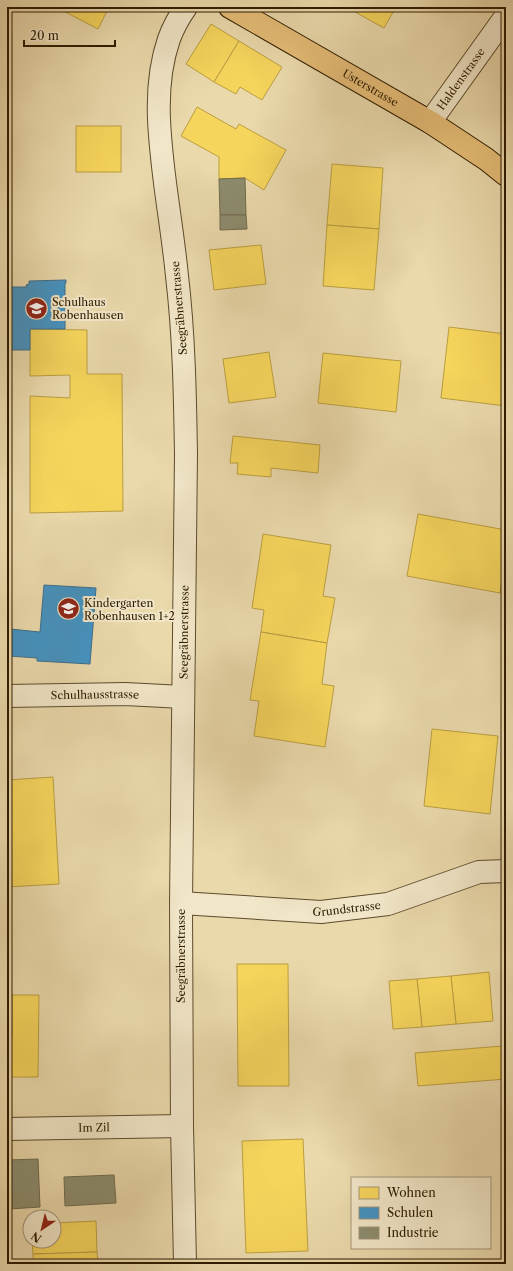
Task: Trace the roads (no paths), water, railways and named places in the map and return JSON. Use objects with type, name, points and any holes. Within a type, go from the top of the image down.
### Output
[{"type":"main road","name":"Usterstrasse","points":[[230,7],[430,122],[506,174]]},
{"type":"street","name":"Seegräbnerstrasse","points":[[185,1264],[182,1126],[181,902],[186,454],[185,382],[177,276],[160,141],[158,105],[162,67],[169,39],[177,21],[186,7]]},
{"type":"street","name":"Haldenstrasse","points":[[430,122],[506,16]]},
{"type":"street","name":"Schulhausstrasse","points":[[7,696],[125,694],[183,698]]},
{"type":"street","name":"Grundstrasse","points":[[181,902],[321,912],[388,904],[480,872],[506,871]]},
{"type":"street","name":"Im Zil","points":[[7,1129],[182,1126]]},
{"type":"place","name":"Schulhaus Robenhausen","points":[[36,308]]},
{"type":"place","name":"Kindergarten Robenhausen 1+2","points":[[68,609]]}]
